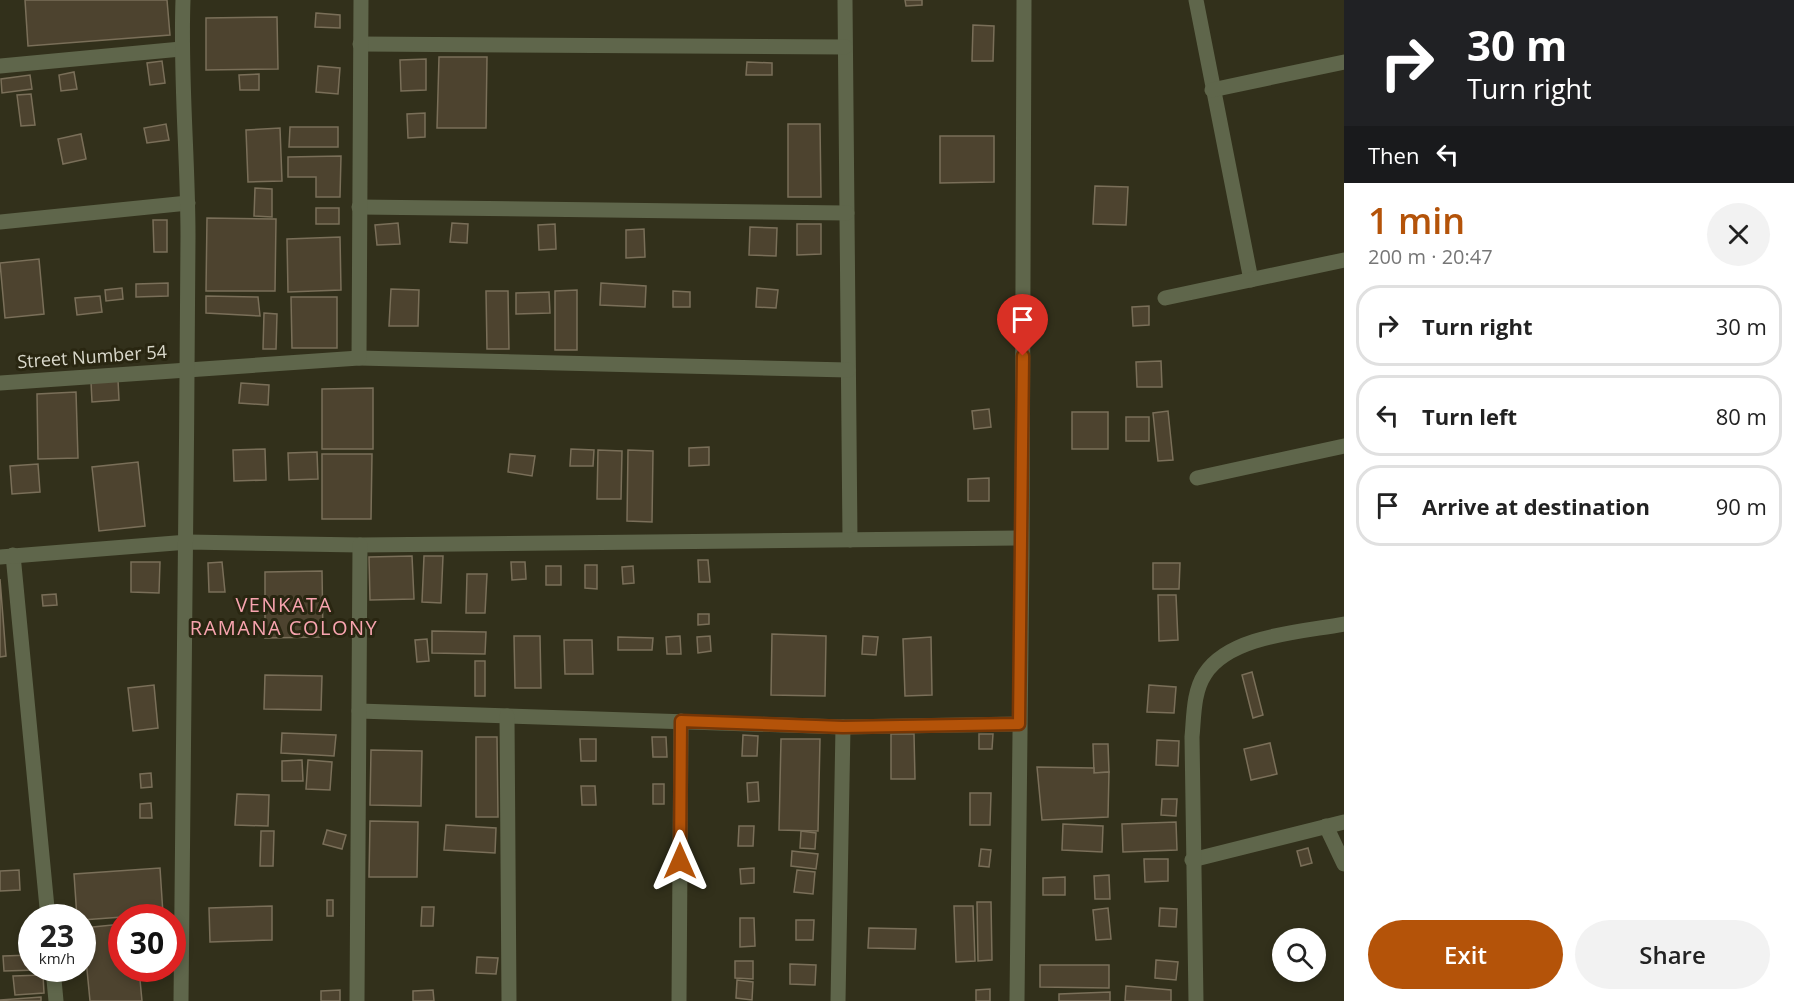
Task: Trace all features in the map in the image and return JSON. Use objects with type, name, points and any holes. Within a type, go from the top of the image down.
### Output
[{"type":"street","points":[[181,1001],[188,542],[188,203],[181,49],[183,0]]},
{"type":"street","points":[[359,358],[361,0]]},
{"type":"street","points":[[845,0],[850,540]]},
{"type":"street","points":[[1017,1001],[1022,538],[1023,0]]},
{"type":"street","points":[[1196,0],[1251,280]]},
{"type":"street","points":[[360,44],[845,47]]},
{"type":"street","points":[[0,66],[181,49]]},
{"type":"street","points":[[1212,90],[1344,62]]},
{"type":"street","points":[[0,222],[188,203]]},
{"type":"street","points":[[359,207],[847,213]]},
{"type":"street","points":[[1165,298],[1344,260]]},
{"type":"street","name":"Street Number 54","points":[[0,383],[359,358],[848,370]]},
{"type":"street","points":[[1197,478],[1344,446]]},
{"type":"street","points":[[46,904],[6,556],[188,542],[360,545],[1022,538]]},
{"type":"street","points":[[357,1001],[360,545]]},
{"type":"street","points":[[1196,1001],[1192,860],[1192,737],[1197,694],[1204,675],[1221,657],[1248,642],[1344,624]]},
{"type":"street","points":[[358,711],[843,727],[1019,724]]},
{"type":"street","points":[[507,716],[509,1001]]},
{"type":"street","points":[[679,1001],[681,721]]},
{"type":"street","points":[[838,1001],[843,727]]},
{"type":"street","points":[[1192,860],[1344,822]]},
{"type":"street","points":[[1326,826],[1344,864]]},
{"type":"street","points":[[54,982],[56,1001]]},
{"type":"building","points":[[25,0],[167,0],[170,35],[28,46]]},
{"type":"building","points":[[905,0],[922,0],[922,5],[906,6]]},
{"type":"building","points":[[316,13],[340,15],[340,28],[315,27]]},
{"type":"building","points":[[277,17],[278,69],[206,70],[206,18]]},
{"type":"building","points":[[973,25],[994,26],[993,61],[972,61]]},
{"type":"building","points":[[439,57],[487,57],[486,128],[437,128]]},
{"type":"building","points":[[426,59],[426,90],[401,91],[400,60]]},
{"type":"building","points":[[162,61],[165,83],[150,85],[147,63]]},
{"type":"building","points":[[747,62],[772,63],[772,75],[746,75]]},
{"type":"building","points":[[318,66],[340,68],[338,94],[316,92]]},
{"type":"building","points":[[74,72],[77,89],[61,91],[59,75]]},
{"type":"building","points":[[259,74],[259,90],[240,90],[239,75]]},
{"type":"building","points":[[30,75],[32,89],[2,93],[1,79]]},
{"type":"building","points":[[31,94],[35,125],[21,126],[17,95]]},
{"type":"building","points":[[425,113],[425,137],[408,138],[407,114]]},
{"type":"building","points":[[166,124],[169,140],[147,143],[144,128]]},
{"type":"building","points":[[788,124],[820,124],[821,197],[788,197]]},
{"type":"building","points":[[290,127],[338,127],[338,147],[289,147]]},
{"type":"building","points":[[280,128],[282,181],[248,182],[246,130]]},
{"type":"building","points":[[81,134],[86,159],[63,164],[58,139]]},
{"type":"building","points":[[940,136],[994,136],[994,182],[940,183]]},
{"type":"building","points":[[341,156],[340,197],[316,197],[316,177],[288,177],[288,157]]},
{"type":"building","points":[[1095,186],[1128,187],[1126,225],[1093,224]]},
{"type":"building","points":[[255,188],[272,189],[272,217],[254,216]]},
{"type":"building","points":[[316,208],[339,208],[339,224],[316,224]]},
{"type":"building","points":[[207,218],[276,219],[275,291],[206,291]]},
{"type":"building","points":[[153,220],[167,220],[167,252],[154,252]]},
{"type":"building","points":[[398,223],[400,244],[377,245],[375,225]]},
{"type":"building","points":[[452,223],[468,224],[467,243],[450,242]]},
{"type":"building","points":[[555,224],[556,249],[539,250],[538,225]]},
{"type":"building","points":[[797,224],[821,224],[821,254],[797,255]]},
{"type":"building","points":[[750,227],[777,228],[776,256],[749,255]]},
{"type":"building","points":[[644,229],[645,257],[626,258],[626,230]]},
{"type":"building","points":[[340,237],[341,290],[288,292],[287,239]]},
{"type":"building","points":[[39,259],[44,314],[5,318],[0,263]]},
{"type":"building","points":[[168,283],[168,296],[136,297],[136,284]]},
{"type":"building","points":[[601,283],[646,286],[645,307],[600,305]]},
{"type":"building","points":[[122,288],[123,299],[106,301],[105,290]]},
{"type":"building","points":[[757,288],[778,290],[776,308],[756,307]]},
{"type":"building","points":[[391,289],[419,290],[418,326],[389,326]]},
{"type":"building","points":[[577,290],[577,350],[555,350],[555,291]]},
{"type":"building","points":[[486,291],[508,291],[509,349],[487,349]]},
{"type":"building","points":[[673,291],[690,292],[690,307],[673,307]]},
{"type":"building","points":[[549,292],[550,313],[516,314],[516,293]]},
{"type":"building","points":[[100,296],[102,312],[77,315],[75,298]]},
{"type":"building","points":[[206,296],[258,297],[260,316],[206,313]]},
{"type":"building","points":[[291,297],[337,297],[337,348],[292,348]]},
{"type":"building","points":[[1149,306],[1149,325],[1133,326],[1132,307]]},
{"type":"building","points":[[264,313],[277,314],[276,349],[263,349]]},
{"type":"building","points":[[1161,361],[1162,387],[1137,387],[1136,362]]},
{"type":"building","points":[[118,380],[119,400],[92,402],[91,382]]},
{"type":"building","points":[[241,383],[269,385],[268,405],[239,403]]},
{"type":"building","points":[[373,388],[373,449],[322,449],[322,389]]},
{"type":"building","points":[[76,392],[78,458],[38,459],[37,394]]},
{"type":"building","points":[[989,409],[991,427],[974,429],[972,411]]},
{"type":"building","points":[[1168,411],[1173,460],[1158,461],[1153,413]]},
{"type":"building","points":[[1072,412],[1108,412],[1108,449],[1072,449]]},
{"type":"building","points":[[1126,417],[1149,417],[1149,441],[1126,441]]},
{"type":"building","points":[[709,447],[709,465],[689,466],[689,448]]},
{"type":"building","points":[[265,449],[266,480],[234,481],[233,450]]},
{"type":"building","points":[[571,449],[594,450],[593,466],[570,466]]},
{"type":"building","points":[[598,450],[622,451],[621,499],[597,499]]},
{"type":"building","points":[[628,450],[653,451],[652,522],[627,521]]},
{"type":"building","points":[[317,452],[318,479],[289,480],[288,453]]},
{"type":"building","points":[[322,454],[372,454],[371,519],[322,519]]},
{"type":"building","points":[[510,454],[535,456],[532,476],[508,472]]},
{"type":"building","points":[[138,462],[145,526],[99,531],[92,467]]},
{"type":"building","points":[[38,464],[40,492],[12,494],[10,466]]},
{"type":"building","points":[[989,478],[989,501],[968,501],[968,479]]},
{"type":"building","points":[[412,556],[414,599],[370,600],[369,557]]},
{"type":"building","points":[[424,556],[443,556],[441,603],[422,602]]},
{"type":"building","points":[[698,560],[708,560],[710,582],[699,582]]},
{"type":"building","points":[[131,562],[160,562],[159,593],[131,592]]},
{"type":"building","points":[[222,562],[225,592],[209,592],[208,563]]},
{"type":"building","points":[[511,562],[525,562],[526,579],[512,580]]},
{"type":"building","points":[[1153,563],[1180,563],[1179,589],[1153,589]]},
{"type":"building","points":[[585,565],[597,565],[597,589],[585,588]]},
{"type":"building","points":[[546,566],[561,566],[561,585],[546,585]]},
{"type":"building","points":[[633,566],[634,583],[623,584],[622,567]]},
{"type":"building","points":[[322,571],[323,637],[265,638],[265,572]]},
{"type":"building","points":[[467,574],[487,574],[485,613],[466,613]]},
{"type":"building","points":[[0,579],[6,656],[0,657]]},
{"type":"building","points":[[56,594],[57,605],[43,606],[42,595]]},
{"type":"building","points":[[1158,595],[1176,595],[1178,640],[1159,641]]},
{"type":"building","points":[[698,614],[709,614],[709,624],[698,625]]},
{"type":"building","points":[[432,631],[486,632],[485,654],[432,653]]},
{"type":"building","points":[[772,634],[826,636],[825,696],[771,695]]},
{"type":"building","points":[[514,636],[540,636],[541,688],[515,688]]},
{"type":"building","points":[[680,636],[681,654],[667,654],[666,637]]},
{"type":"building","points":[[710,636],[711,651],[698,653],[697,637]]},
{"type":"building","points":[[863,636],[878,637],[876,655],[862,654]]},
{"type":"building","points":[[618,637],[653,638],[652,650],[618,650]]},
{"type":"building","points":[[931,637],[932,695],[905,696],[903,639]]},
{"type":"building","points":[[427,639],[429,661],[417,662],[415,640]]},
{"type":"building","points":[[564,640],[592,640],[593,674],[565,674]]},
{"type":"building","points":[[475,661],[485,661],[485,696],[475,696]]},
{"type":"building","points":[[1252,672],[1263,715],[1253,718],[1242,675]]},
{"type":"building","points":[[265,675],[322,676],[321,710],[264,709]]},
{"type":"building","points":[[154,685],[158,728],[133,731],[128,688]]},
{"type":"building","points":[[1149,685],[1176,687],[1174,713],[1147,712]]},
{"type":"building","points":[[282,733],[336,735],[334,756],[281,753]]},
{"type":"building","points":[[891,734],[914,734],[915,779],[891,779]]},
{"type":"building","points":[[979,734],[993,734],[992,749],[979,749]]},
{"type":"building","points":[[743,735],[758,736],[757,756],[742,756]]},
{"type":"building","points":[[476,737],[497,737],[498,817],[476,817]]},
{"type":"building","points":[[652,737],[666,737],[667,757],[653,757]]},
{"type":"building","points":[[580,739],[596,739],[596,761],[581,761]]},
{"type":"building","points":[[781,739],[820,739],[818,831],[779,830]]},
{"type":"building","points":[[1157,740],[1179,741],[1178,766],[1156,765]]},
{"type":"building","points":[[1270,743],[1277,774],[1251,780],[1244,749]]},
{"type":"building","points":[[1093,744],[1108,744],[1109,772],[1094,773]]},
{"type":"building","points":[[371,750],[422,751],[421,806],[370,805]]},
{"type":"building","points":[[302,760],[303,781],[282,781],[282,761]]},
{"type":"building","points":[[308,760],[332,762],[330,790],[306,789]]},
{"type":"building","points":[[1037,767],[1094,768],[1094,773],[1109,772],[1108,817],[1042,820]]},
{"type":"building","points":[[151,773],[152,787],[141,788],[140,774]]},
{"type":"building","points":[[758,782],[759,801],[748,802],[747,783]]},
{"type":"building","points":[[653,784],[664,784],[664,804],[653,804]]},
{"type":"building","points":[[581,786],[595,786],[596,805],[582,805]]},
{"type":"building","points":[[970,793],[991,793],[990,825],[970,825]]},
{"type":"building","points":[[237,794],[269,795],[268,826],[235,825]]},
{"type":"building","points":[[1162,799],[1177,799],[1176,816],[1161,815]]},
{"type":"building","points":[[151,803],[152,818],[140,818],[140,804]]},
{"type":"building","points":[[370,821],[418,822],[417,877],[369,877]]},
{"type":"building","points":[[1176,822],[1177,850],[1123,852],[1122,824]]},
{"type":"building","points":[[1063,824],[1103,826],[1102,852],[1062,850]]},
{"type":"building","points":[[446,825],[496,828],[495,853],[444,850]]},
{"type":"building","points":[[739,826],[754,826],[753,846],[738,846]]},
{"type":"building","points":[[327,830],[346,835],[342,849],[323,844]]},
{"type":"building","points":[[261,831],[274,831],[273,866],[260,866]]},
{"type":"building","points":[[801,831],[816,833],[815,849],[800,848]]},
{"type":"building","points":[[1308,848],[1312,863],[1301,866],[1297,851]]},
{"type":"building","points":[[981,849],[991,850],[989,867],[979,866]]},
{"type":"building","points":[[792,851],[818,854],[816,869],[791,866]]},
{"type":"building","points":[[1144,859],[1168,859],[1168,881],[1145,882]]},
{"type":"building","points":[[160,868],[162,904],[108,904],[108,918],[96,919],[96,904],[76,904],[74,874]]},
{"type":"building","points":[[754,868],[754,883],[741,884],[740,869]]},
{"type":"building","points":[[19,870],[20,890],[0,891],[0,871]]},
{"type":"building","points":[[797,870],[815,872],[813,894],[794,892]]},
{"type":"building","points":[[1109,875],[1110,899],[1095,899],[1094,876]]},
{"type":"building","points":[[1065,877],[1065,895],[1043,895],[1043,878]]},
{"type":"building","points":[[327,900],[333,900],[333,916],[327,916]]},
{"type":"building","points":[[977,902],[991,902],[992,960],[978,961]]},
{"type":"building","points":[[272,906],[272,940],[210,942],[209,908]]},
{"type":"building","points":[[954,906],[973,906],[975,961],[956,962]]},
{"type":"building","points":[[422,907],[434,907],[433,926],[421,926]]},
{"type":"building","points":[[1108,908],[1111,939],[1096,940],[1093,910]]},
{"type":"building","points":[[1160,908],[1177,909],[1176,927],[1159,926]]},
{"type":"building","points":[[740,918],[754,918],[755,946],[740,947]]},
{"type":"building","points":[[796,920],[814,920],[813,940],[796,940]]},
{"type":"building","points":[[108,925],[108,982],[140,982],[142,1001],[90,1001],[88,982],[96,982],[96,927]]},
{"type":"building","points":[[869,928],[916,929],[915,949],[868,948]]},
{"type":"building","points":[[18,955],[18,971],[4,971],[3,956]]},
{"type":"building","points":[[477,957],[498,958],[496,974],[476,973]]},
{"type":"building","points":[[1156,960],[1178,962],[1176,980],[1155,978]]},
{"type":"building","points":[[735,961],[753,961],[753,979],[735,978]]},
{"type":"building","points":[[790,964],[816,965],[815,985],[790,984]]},
{"type":"building","points":[[1040,965],[1109,965],[1109,988],[1040,987]]},
{"type":"building","points":[[13,976],[18,976],[18,982],[43,982],[44,993],[15,995]]},
{"type":"building","points":[[737,980],[753,982],[752,1000],[736,998]]},
{"type":"building","points":[[1126,986],[1171,990],[1171,1001],[1125,1001]]},
{"type":"building","points":[[990,989],[990,1001],[976,1001],[976,990]]},
{"type":"building","points":[[340,990],[340,1001],[321,1001],[321,991]]},
{"type":"building","points":[[433,990],[434,1001],[413,1001],[413,991]]},
{"type":"building","points":[[1110,992],[1110,1001],[1059,1001],[1059,994]]},
{"type":"building","points":[[41,997],[41,1001],[0,1001],[0,1000]]},
{"type":"district","name":"VENKATA RAMANA COLONY","points":[[284,616]]},
{"type":"route","points":[[680,861],[681,721],[843,727],[1019,724],[1023,356]]}]
